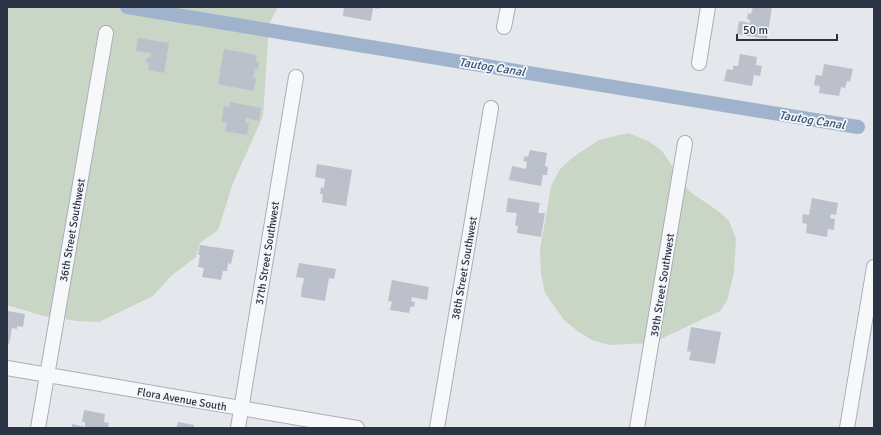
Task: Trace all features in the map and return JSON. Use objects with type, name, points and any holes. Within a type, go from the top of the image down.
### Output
[{"type":"street","points":[[504,27],[508,7]]},
{"type":"street","points":[[699,63],[708,7]]},
{"type":"street","name":"36th Street Southwest","points":[[38,428],[106,33]]},
{"type":"street","name":"37th Street Southwest","points":[[238,428],[296,77]]},
{"type":"street","name":"38th Street Southwest","points":[[437,428],[491,108]]},
{"type":"street","name":"39th Street Southwest","points":[[637,428],[685,143]]},
{"type":"street","points":[[847,428],[874,267]]},
{"type":"street","name":"Flora Avenue South","points":[[7,368],[357,428]]},
{"type":"green space","points":[[7,7],[278,7],[269,24],[263,116],[233,183],[218,230],[200,243],[196,257],[172,275],[153,296],[99,322],[77,321],[44,316],[7,305]]},
{"type":"green space","points":[[628,133],[650,142],[662,151],[689,191],[718,211],[729,221],[736,239],[734,272],[727,301],[720,311],[652,343],[609,345],[592,340],[564,320],[545,293],[541,274],[540,250],[551,186],[560,169],[572,158],[599,140]]},
{"type":"building","points":[[344,7],[380,7],[379,9],[373,8],[371,21],[343,16]]},
{"type":"building","points":[[753,7],[772,7],[767,39],[737,34],[739,21],[750,23],[750,20],[747,19],[748,13],[751,14]]},
{"type":"building","points":[[138,38],[169,43],[164,73],[148,70],[149,63],[146,62],[147,57],[150,58],[151,53],[136,51]]},
{"type":"building","points":[[224,49],[257,55],[256,62],[259,63],[258,69],[255,69],[253,78],[256,79],[254,91],[218,84]]},
{"type":"building","points":[[740,54],[757,57],[756,65],[762,66],[760,76],[754,75],[752,86],[724,81],[727,69],[733,70],[733,66],[738,66]]},
{"type":"building","points":[[824,64],[853,69],[850,82],[847,81],[845,88],[841,87],[839,96],[819,93],[820,86],[814,85],[816,75],[822,76]]},
{"type":"building","points":[[230,102],[261,108],[259,121],[246,118],[245,123],[249,123],[247,135],[225,131],[227,123],[221,122],[224,106],[230,107]]},
{"type":"building","points":[[530,150],[547,153],[545,166],[548,167],[547,175],[543,175],[541,186],[509,180],[512,166],[526,169],[527,162],[523,161],[525,156],[528,157]]},
{"type":"building","points":[[317,164],[352,170],[346,206],[322,202],[323,194],[320,194],[321,187],[324,188],[325,179],[315,177]]},
{"type":"building","points":[[508,198],[540,203],[538,213],[545,213],[541,237],[517,233],[518,226],[515,225],[517,213],[506,212]]},
{"type":"building","points":[[812,198],[838,203],[836,215],[831,214],[830,218],[835,219],[834,230],[828,229],[827,237],[806,233],[807,224],[802,223],[803,214],[809,215]]},
{"type":"building","points":[[200,245],[234,250],[231,264],[228,263],[227,271],[223,271],[221,280],[202,277],[204,268],[198,267]]},
{"type":"building","points":[[299,263],[336,269],[334,279],[329,278],[325,301],[301,297],[304,278],[296,277]]},
{"type":"building","points":[[392,280],[429,287],[427,300],[412,297],[411,301],[415,302],[414,307],[411,306],[409,313],[390,310],[392,302],[388,301]]},
{"type":"building","points":[[7,311],[25,314],[23,327],[17,326],[17,329],[12,328],[9,344],[7,343]]},
{"type":"building","points":[[691,327],[721,332],[715,364],[689,360],[691,352],[687,351]]},
{"type":"building","points":[[84,410],[105,414],[104,422],[109,423],[108,428],[72,428],[72,424],[85,427],[85,422],[82,422]]},
{"type":"building","points":[[178,422],[194,425],[194,428],[176,428]]},
{"type":"waterway","name":"Tautog Canal","points":[[127,7],[858,127]]}]
